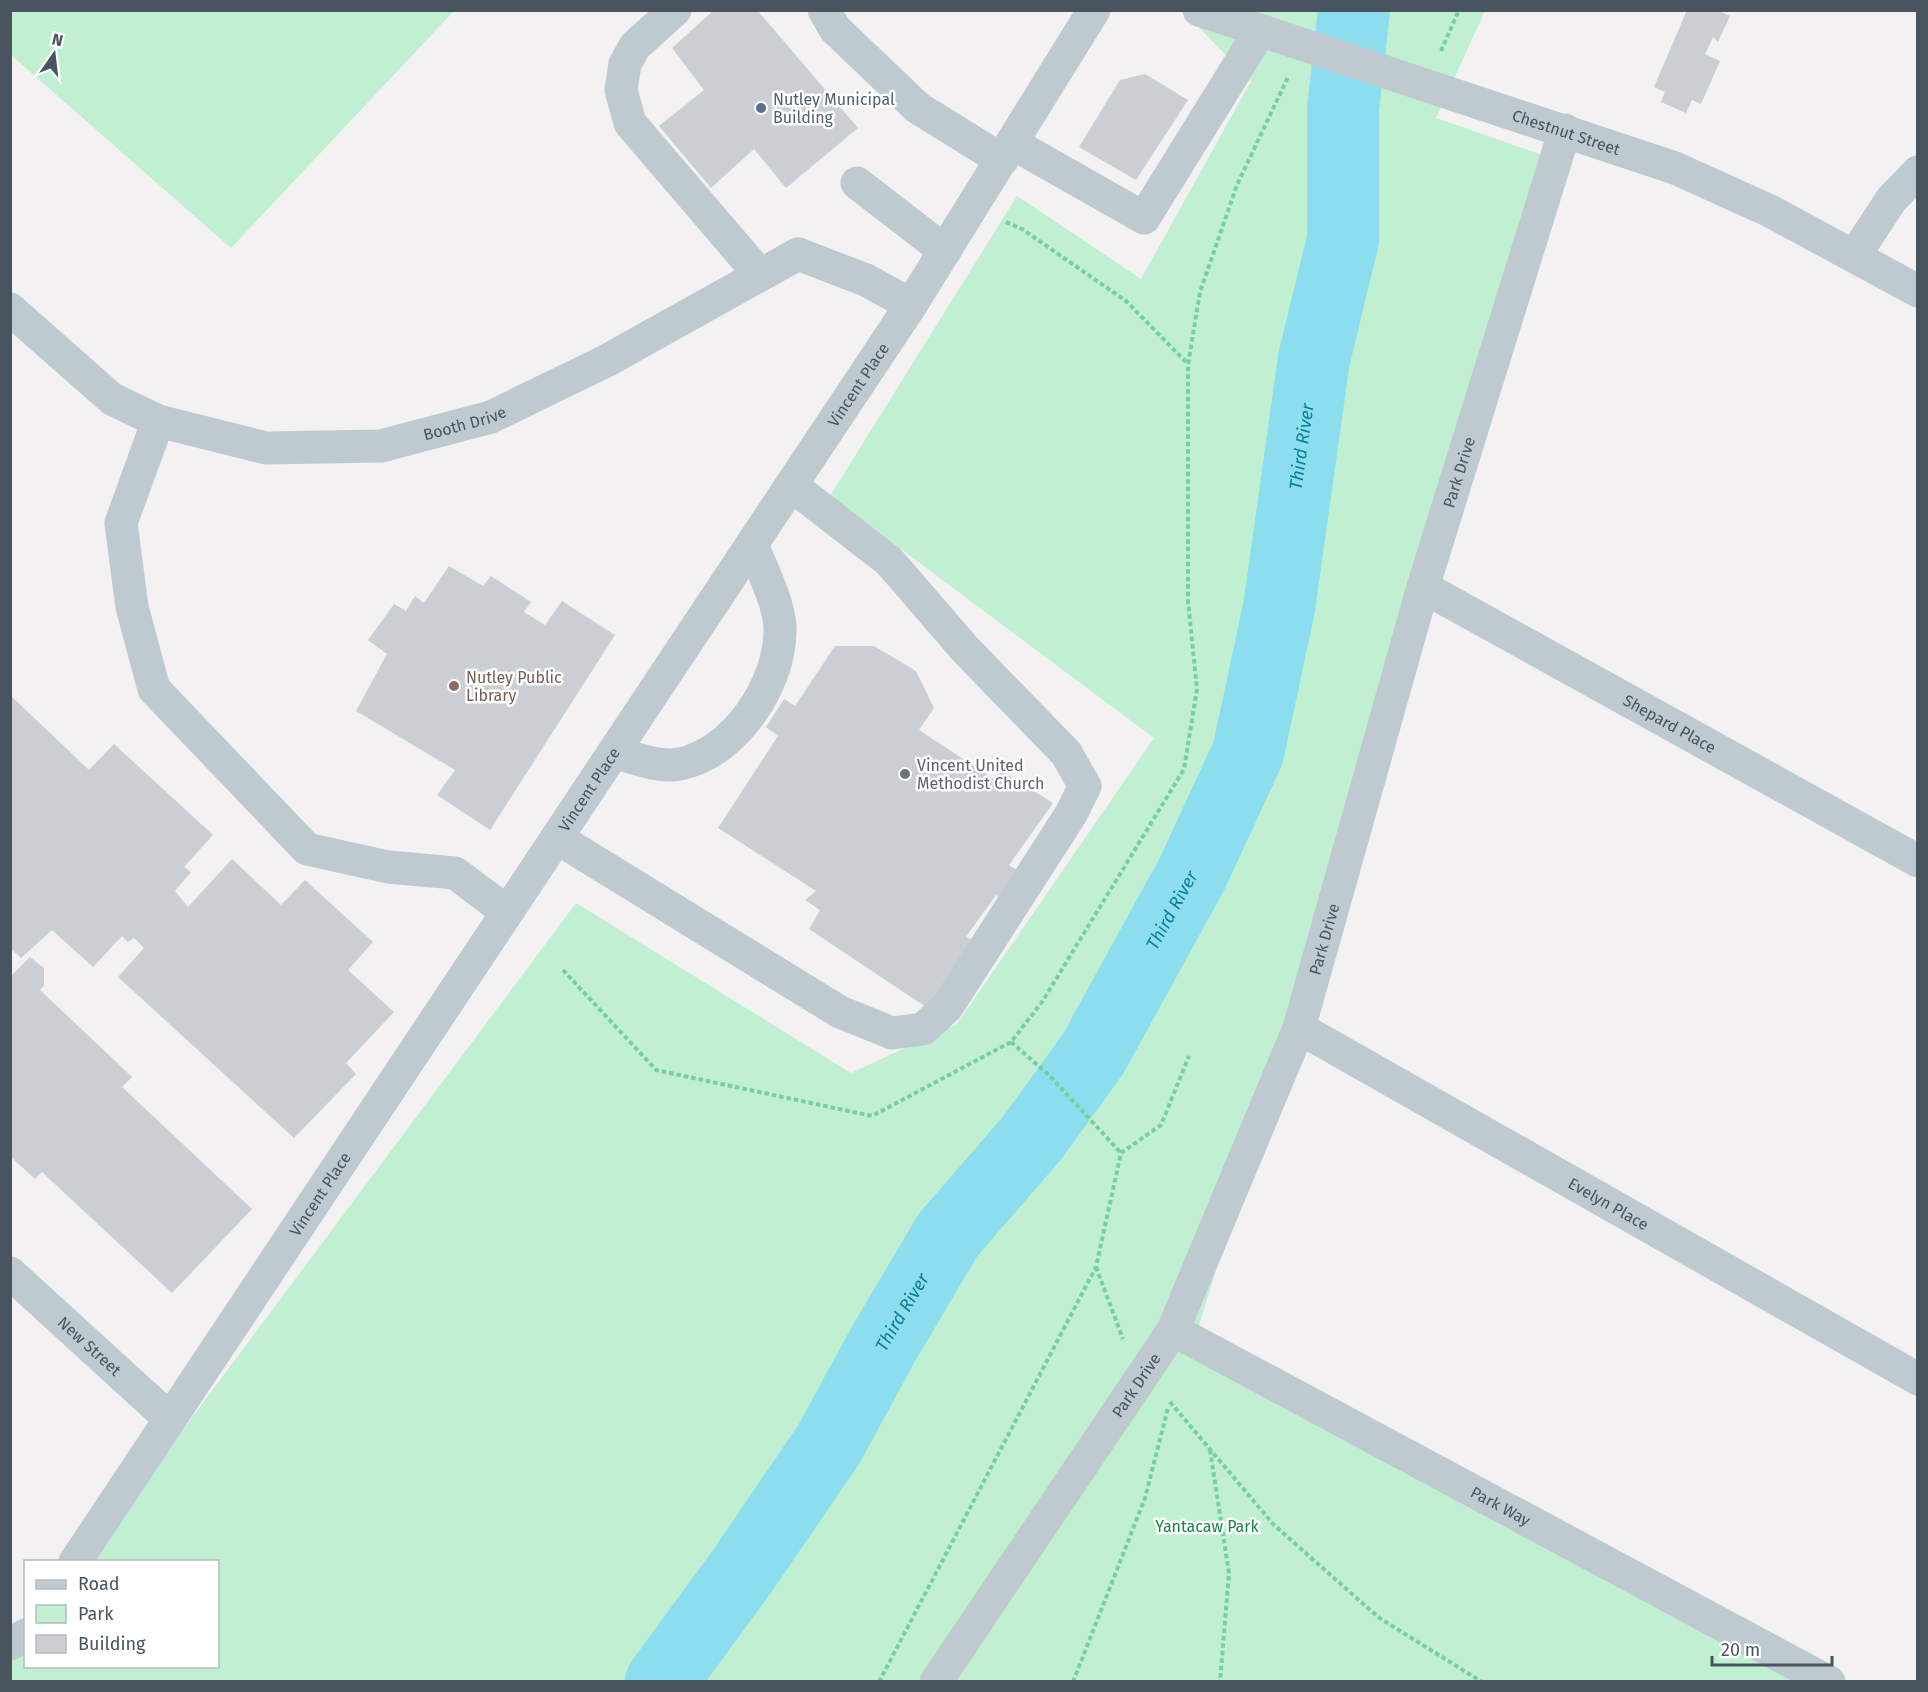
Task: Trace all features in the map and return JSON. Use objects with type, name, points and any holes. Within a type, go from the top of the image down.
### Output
[{"type":"street","points":[[675,10],[635,46],[625,64],[621,90],[630,123],[760,274]]},
{"type":"street","points":[[824,10],[835,29],[918,108],[1144,218],[1260,31]]},
{"type":"street","name":"Vincent Place","points":[[76,1560],[911,305],[1094,10]]},
{"type":"street","name":"Chestnut Street","points":[[1199,10],[1666,165],[1722,188],[1855,255],[1917,291]]},
{"type":"street","name":"Park Drive","points":[[936,1682],[1173,1330],[1299,1028],[1423,587],[1565,130]]},
{"type":"street","points":[[1855,255],[1890,200],[1917,172]]},
{"type":"street","points":[[856,183],[945,251]]},
{"type":"street","name":"Booth Drive","points":[[10,309],[112,399],[158,421],[266,448],[381,446],[491,417],[606,361],[798,254],[866,280],[911,305]]},
{"type":"street","points":[[158,421],[121,523],[132,607],[154,689],[307,849],[388,867],[455,873],[507,912]]},
{"type":"street","points":[[557,838],[840,1012],[892,1033],[923,1029],[947,1007],[1071,814],[1085,786],[1066,753],[965,649],[890,561],[791,485]]},
{"type":"street","points":[[614,752],[652,764],[680,764],[716,750],[739,729],[764,690],[777,661],[780,629],[772,596],[752,544]]},
{"type":"street","name":"Shepard Place","points":[[1423,587],[1917,861]]},
{"type":"street","name":"Evelyn Place","points":[[1299,1028],[1917,1378]]},
{"type":"street","name":"New Street","points":[[10,1273],[170,1419]]},
{"type":"street","name":"Park Way","points":[[1173,1330],[1829,1682]]},
{"type":"street","points":[[10,1644],[24,1636]]},
{"type":"path","points":[[1426,85],[1459,10]]},
{"type":"path","points":[[563,970],[656,1070],[872,1116],[1011,1042],[1042,1002],[1184,769],[1197,689],[1188,601],[1188,365],[1200,292],[1237,185],[1303,45]]},
{"type":"path","points":[[973,206],[1022,229],[1126,301],[1188,365]]},
{"type":"path","points":[[1011,1042],[1049,1075],[1121,1153]]},
{"type":"path","points":[[879,1682],[1096,1267],[1121,1153],[1161,1125],[1189,1056]]},
{"type":"path","points":[[1096,1267],[1129,1353],[1274,1525],[1378,1617],[1482,1682]]},
{"type":"path","points":[[1072,1682],[1145,1498],[1170,1402]]},
{"type":"path","points":[[1210,1449],[1229,1573],[1220,1682]]},
{"type":"green space","points":[[11,10],[454,11],[231,248],[11,55]]},
{"type":"green space","name":"Yantacaw Park","points":[[1183,11],[1485,11],[1436,118],[1554,159],[1194,1342],[1828,1681],[11,1682],[10,1662],[24,1643],[24,1668],[219,1668],[219,1560],[86,1560],[576,903],[851,1073],[957,1024],[1154,738],[830,496],[1017,196],[1141,279],[1251,81]]},
{"type":"building","name":"Nutley Municipal Building","points":[[714,10],[757,10],[858,128],[786,188],[754,149],[711,188],[659,126],[704,90],[672,48]]},
{"type":"building","points":[[1687,10],[1717,10],[1730,16],[1718,42],[1713,37],[1705,54],[1720,61],[1701,104],[1692,100],[1686,113],[1661,102],[1665,92],[1654,87]]},
{"type":"building","points":[[1145,74],[1188,100],[1136,180],[1079,147],[1120,80]]},
{"type":"building","points":[[449,566],[483,586],[491,576],[531,602],[524,612],[545,625],[562,601],[615,635],[490,830],[437,795],[455,770],[356,711],[387,654],[368,640],[394,604],[406,611],[415,596],[424,603]]},
{"type":"building","points":[[835,646],[874,646],[916,671],[934,708],[919,730],[995,780],[1000,770],[1053,803],[1009,865],[1020,872],[1003,899],[996,895],[966,937],[977,942],[935,1013],[809,929],[820,910],[805,900],[816,891],[718,828],[778,736],[766,727],[784,699],[795,706]]},
{"type":"building","points":[[10,695],[89,770],[114,744],[213,835],[184,867],[191,872],[175,891],[188,907],[232,859],[281,905],[305,880],[373,942],[348,970],[394,1012],[346,1063],[356,1074],[294,1138],[118,977],[144,948],[134,938],[128,942],[122,936],[93,967],[52,930],[21,958],[10,948]]},
{"type":"building","points":[[30,957],[44,968],[44,986],[40,990],[132,1077],[122,1087],[252,1209],[172,1293],[42,1172],[35,1179],[10,1156],[10,977]]},
{"type":"waterway","name":"Third River","points":[[661,1682],[743,1570],[829,1444],[884,1343],[948,1235],[1032,1138],[1093,1054],[1192,874],[1248,753],[1279,608],[1314,359],[1343,240],[1343,109],[1354,10]]},
{"type":"place","name":"Nutley Municipal Building","points":[[761,108]]},
{"type":"place","name":"Nutley Public Library","points":[[454,686]]},
{"type":"place","name":"Vincent United Methodist Church","points":[[905,774]]}]
